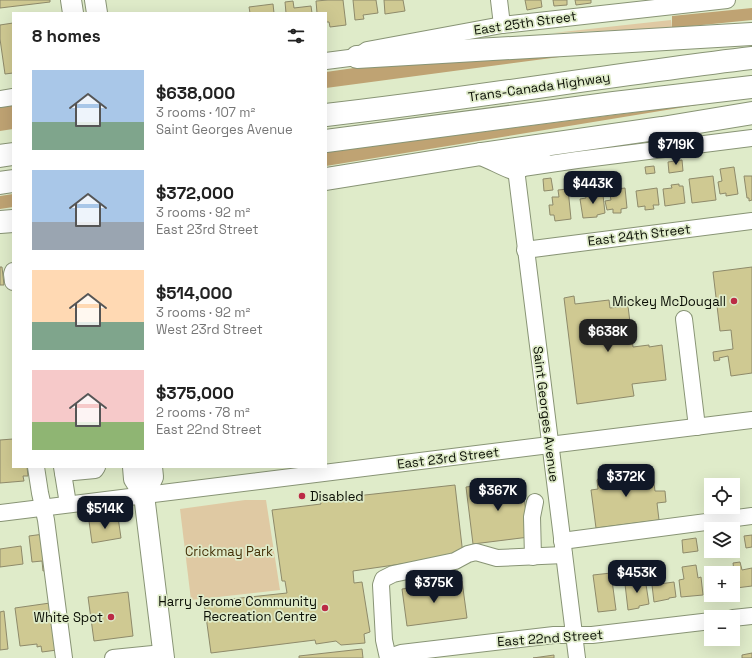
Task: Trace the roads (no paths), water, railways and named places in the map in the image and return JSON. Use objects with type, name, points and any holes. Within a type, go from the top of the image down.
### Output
[{"type":"highway","points":[[357,57],[752,34]]},
{"type":"highway","name":"Trans-Canada Highway","points":[[327,115],[422,104],[621,75],[752,58]]},
{"type":"highway","name":"Trans-Canada Highway","points":[[327,141],[614,103],[752,87]]},
{"type":"highway","points":[[327,178],[752,113]]},
{"type":"highway","points":[[480,154],[490,157],[505,166],[516,169],[524,164],[536,151],[548,144]]},
{"type":"highway","points":[[0,156],[12,154]]},
{"type":"highway","points":[[0,183],[12,181]]},
{"type":"main road","points":[[71,0],[73,12]]},
{"type":"main road","points":[[95,0],[98,12]]},
{"type":"main road","points":[[133,468],[134,479],[144,495],[163,656]]},
{"type":"main road","points":[[144,495],[153,477],[152,468]]},
{"type":"street","points":[[499,0],[502,24]]},
{"type":"street","name":"East 25th Street","points":[[327,61],[357,57],[367,50],[502,24],[727,0]]},
{"type":"street","points":[[0,99],[12,97]]},
{"type":"street","points":[[516,169],[752,138]]},
{"type":"street","name":"Saint Georges Avenue","points":[[516,169],[576,658]]},
{"type":"street","name":"East 24th Street","points":[[525,250],[752,221]]},
{"type":"street","points":[[684,319],[697,427]]},
{"type":"street","name":"East 23rd Street","points":[[0,513],[752,420]]},
{"type":"street","points":[[36,468],[46,520],[64,658]]},
{"type":"street","points":[[68,504],[63,470],[95,470],[96,468]]},
{"type":"street","points":[[534,557],[532,517],[535,502]]},
{"type":"street","points":[[389,658],[384,640],[381,585],[383,579],[393,574],[455,561],[468,554],[476,552],[497,558],[534,557],[563,548],[752,516]]},
{"type":"street","points":[[740,617],[752,616]]},
{"type":"street","name":"East 22nd Street","points":[[389,658],[401,653],[479,651],[554,635],[592,635],[704,622]]},
{"type":"street","points":[[113,658],[163,656]]},
{"type":"place","name":"Mickey McDougall","points":[[734,301]]},
{"type":"place","name":"Disabled","points":[[302,496]]},
{"type":"place","name":"Harry Jerome Community Recreation Centre","points":[[325,608]]},
{"type":"place","name":"White Spot","points":[[111,617]]},
{"type":"park label","name":"Crickmay Park","points":[[229,551]]}]
